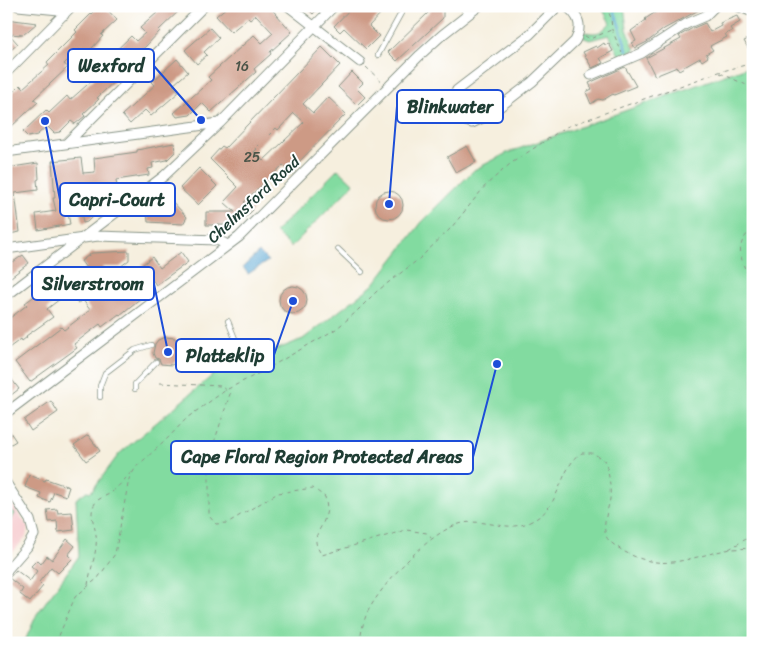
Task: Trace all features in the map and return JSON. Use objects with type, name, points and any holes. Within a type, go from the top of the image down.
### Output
[{"type":"street","points":[[18,6],[58,10],[64,15]]},
{"type":"street","points":[[6,73],[72,6]]},
{"type":"street","points":[[67,144],[204,6]]},
{"type":"street","points":[[288,6],[360,62]]},
{"type":"street","points":[[6,296],[164,176],[220,123],[334,6]]},
{"type":"street","name":"Chelmsford Road","points":[[6,413],[239,237],[387,87],[442,35],[479,6]]},
{"type":"street","points":[[558,6],[529,35],[457,90],[454,98],[456,113],[467,122],[472,123],[484,119],[553,63],[575,41],[579,33],[579,21],[575,14],[566,6]]},
{"type":"street","points":[[591,75],[642,53],[686,24],[705,16],[715,6]]},
{"type":"street","points":[[737,6],[753,12]]},
{"type":"street","points":[[94,118],[90,129],[95,139]]},
{"type":"street","points":[[6,152],[220,123]]},
{"type":"street","points":[[183,128],[194,133],[200,142]]},
{"type":"street","points":[[6,249],[98,236],[217,240],[227,246]]},
{"type":"street","points":[[6,483],[30,520],[34,534],[27,547],[6,571]]},
{"type":"lane","points":[[378,55],[405,6]]},
{"type":"lane","points":[[460,6],[469,14]]},
{"type":"lane","points":[[338,249],[362,272]]},
{"type":"lane","points":[[228,321],[240,351]]},
{"type":"lane","points":[[100,397],[100,386],[105,373],[135,350],[151,345]]},
{"type":"lane","points":[[135,390],[135,384],[156,362]]},
{"type":"path","points":[[606,6],[611,18],[612,30],[626,61]]},
{"type":"path","points":[[579,33],[590,38],[612,30]]},
{"type":"path","points":[[360,62],[387,87]]},
{"type":"path","points":[[88,586],[96,545],[92,518],[94,504],[100,498],[111,494],[188,417],[226,390],[336,329],[376,292],[419,259],[451,228],[486,185],[510,164],[566,127],[719,72],[753,63]]},
{"type":"path","points":[[719,72],[752,87],[753,83]]},
{"type":"path","points":[[753,230],[745,235],[739,249],[753,287]]},
{"type":"path","points":[[160,383],[221,386],[230,394],[209,458],[209,516],[216,524],[227,523],[278,493],[313,488],[325,497],[327,513],[315,536],[317,548],[322,555],[406,530],[427,533],[432,538]]},
{"type":"path","points":[[360,643],[362,626],[378,594],[408,560],[432,538],[443,530],[465,523],[476,522],[506,527],[534,520],[541,516],[552,504],[572,463],[578,455],[586,452],[593,453],[606,461],[610,496],[605,524],[607,538],[615,546],[636,557],[664,564],[688,560],[728,549],[753,548]]},
{"type":"path","points":[[56,643],[75,597],[98,578],[115,554],[128,479],[136,467]]},
{"type":"path","points":[[728,549],[753,535]]},
{"type":"shaded area","points":[[6,496],[28,527],[26,537],[6,560]]},
{"type":"green space","points":[[601,6],[624,6],[627,29],[635,50],[620,57],[609,35],[590,40],[582,37],[583,32],[598,32],[610,23]]},
{"type":"green space","points":[[753,65],[753,643],[24,643],[37,614],[79,556],[76,499],[87,491],[91,492],[119,454],[213,375],[303,339],[373,285],[422,222],[474,170],[507,153]]},
{"type":"green space","points":[[338,169],[354,184],[291,247],[275,232]]},
{"type":"green space","points":[[6,509],[15,513],[6,530]]},
{"type":"water","points":[[259,252],[268,261],[248,274],[243,267]]},
{"type":"building","points":[[99,6],[104,6],[117,20],[101,35],[103,36],[82,59],[75,53],[64,64],[68,67],[34,99],[38,102],[12,126],[6,120],[6,99],[20,85],[23,88],[49,65],[47,62],[77,32],[75,30]]},
{"type":"building","points":[[153,6],[184,6],[128,62],[131,65],[97,98],[99,99],[83,114],[85,116],[75,124],[71,121],[60,132],[54,133],[47,126],[37,135],[28,137],[23,132],[46,110],[49,113],[67,96],[70,100],[95,78],[94,76],[106,65],[104,62],[131,36],[136,41],[145,33],[140,28],[158,12]]},
{"type":"building","points":[[228,6],[269,6],[292,32],[254,69],[256,72],[211,112],[202,103],[190,115],[177,117],[174,113],[211,80],[208,77],[254,35],[262,43],[273,33],[256,15],[250,20],[248,18],[231,32],[216,16]]},
{"type":"building","points":[[305,6],[320,6],[313,14]]},
{"type":"building","points":[[353,6],[376,6],[382,12],[369,26],[379,36],[366,49],[344,28],[340,32],[334,26]]},
{"type":"building","points":[[428,6],[443,6],[443,18],[397,61],[388,52],[431,10]]},
{"type":"building","points":[[657,6],[706,6],[664,29],[647,42],[635,48],[632,43],[636,41],[631,31],[659,10]]},
{"type":"building","points":[[737,16],[740,22],[730,28],[732,31],[725,34],[727,37],[710,46],[713,50],[706,54],[708,57],[702,61],[700,58],[679,70],[677,67],[655,76],[646,58],[681,39],[679,36],[691,29],[705,23],[710,32],[721,26],[720,23]]},
{"type":"building","points":[[6,19],[37,23],[23,35],[9,34],[18,44],[6,54]]},
{"type":"building","points":[[210,28],[219,38],[204,52],[207,55],[197,64],[185,50]]},
{"type":"building","points":[[753,37],[753,45],[748,48],[744,41]]},
{"type":"building","points":[[604,43],[605,45],[609,44],[613,51],[600,58],[603,63],[592,68],[583,52],[596,46],[597,48]]},
{"type":"building","points":[[322,47],[340,65],[303,104],[313,113],[328,97],[346,114],[290,171],[283,165],[244,202],[253,210],[243,220],[236,214],[236,225],[206,225],[206,212],[235,212],[224,202],[238,187],[210,159],[222,146],[225,148]],"holes":[[[294,113],[304,122],[263,161],[254,152],[276,128],[278,130]]]},
{"type":"building","points":[[177,59],[188,72],[173,85],[179,92],[151,116],[145,110],[130,124],[122,115],[155,85],[152,82]]},
{"type":"building","points":[[625,67],[636,86],[613,94],[603,100],[598,99],[591,104],[586,92],[592,89],[589,83]]},
{"type":"building","points":[[352,72],[363,83],[357,89],[365,97],[357,105],[338,87]]},
{"type":"building","points":[[174,143],[175,152],[167,160],[152,163],[153,168],[148,169],[149,175],[116,180],[118,194],[106,203],[93,206],[94,215],[87,222],[83,223],[80,205],[83,204],[79,185],[63,187],[70,224],[38,230],[36,214],[56,211],[53,198],[55,198],[52,161],[81,158],[83,173],[95,172],[94,158],[137,152],[137,150]]},
{"type":"building","points":[[467,146],[476,162],[456,173],[447,157]]},
{"type":"building","points":[[38,163],[38,190],[15,193],[20,232],[9,234],[6,217],[6,205],[9,205],[6,190],[6,168]]},
{"type":"building","points":[[199,168],[217,186],[198,205],[180,188]]},
{"type":"building","points":[[389,191],[399,195],[403,205],[399,215],[389,219],[379,215],[375,205],[379,195]]},
{"type":"building","points":[[167,196],[187,217],[183,224],[148,222],[147,210]]},
{"type":"building","points":[[129,251],[129,260],[120,267],[102,267],[108,278],[99,285],[95,280],[85,288],[94,300],[131,273],[147,293],[102,327],[100,324],[74,344],[77,348],[30,382],[15,362],[61,327],[64,330],[90,310],[83,300],[78,303],[69,292],[47,309],[53,317],[26,336],[22,341],[21,339],[6,350],[6,321],[27,305],[25,303],[36,295],[40,299],[52,290],[44,281],[53,274],[60,284],[74,273],[76,276],[86,268],[81,261],[92,253]]},
{"type":"building","points":[[181,252],[188,262],[156,285],[142,265],[152,257],[160,268]]},
{"type":"building","points":[[6,255],[13,262],[23,255],[29,263],[11,277],[6,271]]},
{"type":"building","points":[[293,286],[303,290],[307,300],[303,310],[293,314],[283,310],[279,300],[283,290]]},
{"type":"building","points":[[165,337],[175,338],[182,347],[181,357],[172,365],[161,364],[153,353],[158,340]]},
{"type":"building","points":[[6,372],[19,389],[6,399]]},
{"type":"building","points":[[51,401],[58,412],[31,431],[24,420]]},
{"type":"building","points":[[6,426],[16,441],[6,447]]},
{"type":"building","points":[[88,435],[100,451],[86,461],[74,445]]},
{"type":"building","points":[[29,475],[69,487],[66,496],[54,492],[50,502],[39,498],[41,493],[25,487]]},
{"type":"building","points":[[57,509],[58,513],[72,512],[74,530],[58,532],[57,521],[49,522],[47,510]]},
{"type":"building","points":[[67,539],[75,546],[68,555],[72,559],[58,573],[51,567],[39,582],[43,586],[30,602],[20,594],[23,589],[9,578],[16,570],[30,581],[37,571],[31,566],[37,560],[41,564],[47,556],[52,560]]},
{"type":"waterway","points":[[613,6],[627,50]]},
{"type":"place","name":"Wexford","points":[[201,120]]},
{"type":"place","name":"Capri-Court","points":[[45,121]]},
{"type":"place","name":"Blinkwater","points":[[389,204]]},
{"type":"place","name":"Platteklip","points":[[293,301]]},
{"type":"place","name":"Silverstroom","points":[[168,352]]},
{"type":"place","name":"Cape Floral Region Protected Areas","points":[[497,364]]}]
